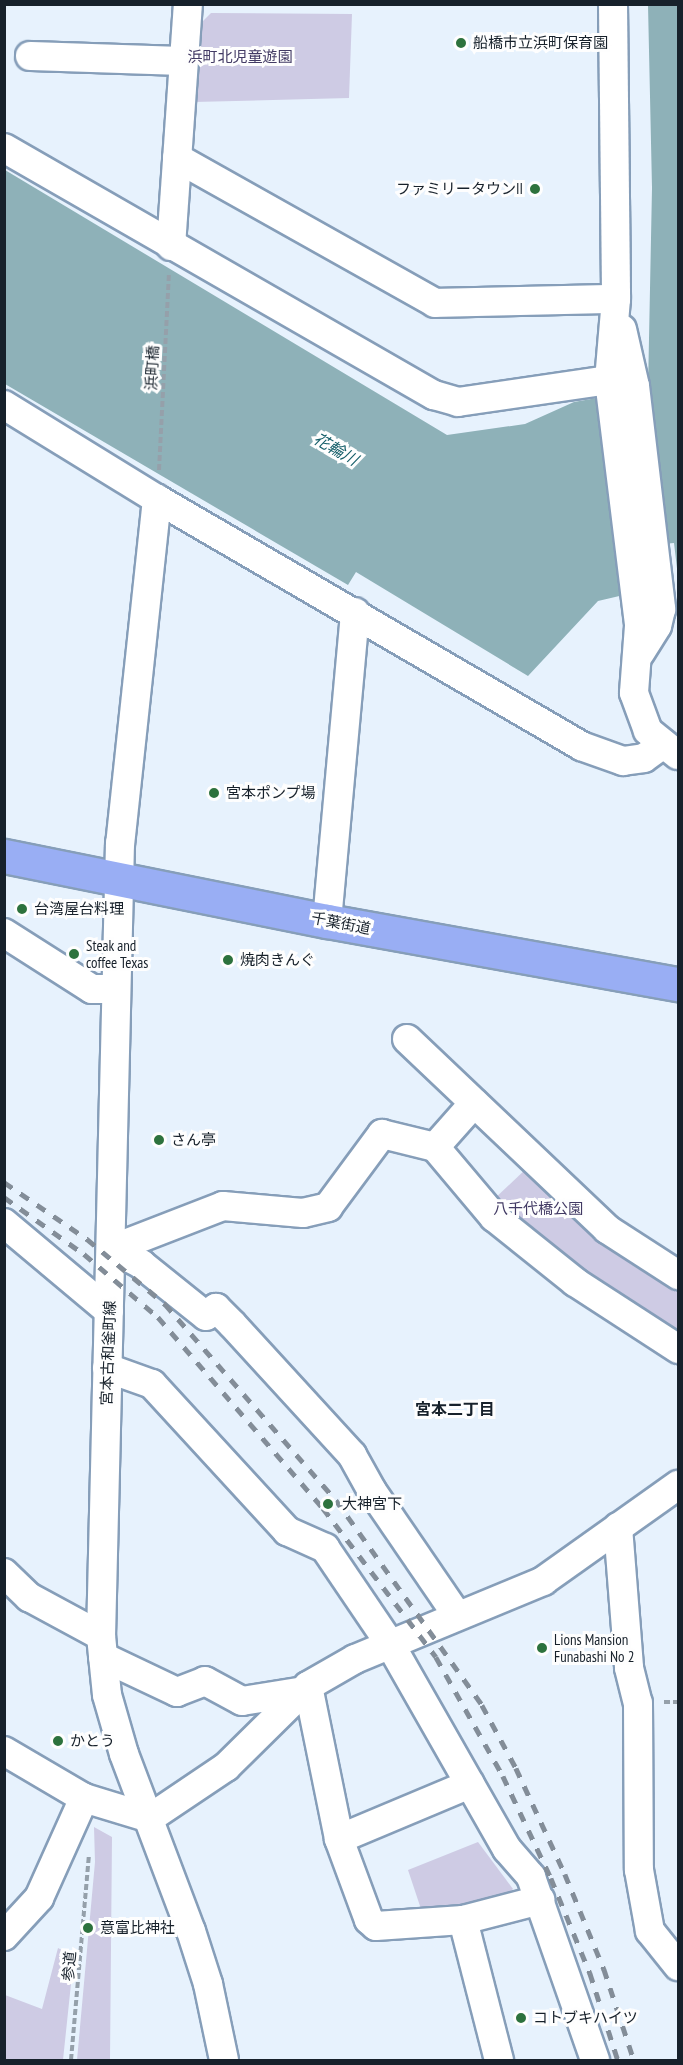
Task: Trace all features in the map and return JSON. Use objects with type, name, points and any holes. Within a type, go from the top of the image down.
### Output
[{"type":"highway","name":"千葉街道","points":[[4,856],[327,921],[678,984]]},
{"type":"street","points":[[170,257],[188,4]]},
{"type":"street","points":[[613,4],[618,385],[648,594],[657,626],[639,654],[634,693],[648,731],[671,749]]},
{"type":"street","points":[[30,56],[183,61]]},
{"type":"street","points":[[4,148],[170,257],[434,395],[458,402],[618,385]]},
{"type":"street","points":[[177,158],[435,303],[616,299]]},
{"type":"street","points":[[4,405],[158,490],[355,612],[581,746],[623,761],[644,758],[671,749]]},
{"type":"street","name":"宮本古和釜町線","points":[[158,490],[120,843],[102,1647],[116,1724],[208,1984],[224,2061]]},
{"type":"street","points":[[327,921],[355,612]]},
{"type":"street","points":[[4,933],[92,988],[116,989]]},
{"type":"street","points":[[407,1039],[607,1229],[678,1275]]},
{"type":"street","points":[[435,1147],[474,1103]]},
{"type":"street","points":[[112,1249],[223,1206],[303,1213],[328,1207],[382,1134],[435,1147],[494,1217],[575,1282],[678,1349]]},
{"type":"street","points":[[4,1223],[109,1311]]},
{"type":"street","points":[[112,1249],[141,1264],[206,1316],[216,1308],[232,1324],[352,1455],[372,1491],[457,1615]]},
{"type":"street","points":[[107,1368],[152,1384],[287,1531],[325,1548],[390,1644],[507,1849],[531,1877],[595,2061]]},
{"type":"street","points":[[4,1574],[29,1597],[102,1647],[177,1692],[204,1681],[242,1701],[303,1689],[390,1644],[543,1581],[678,1485]]},
{"type":"street","points":[[618,1527],[629,1668],[638,1703],[639,1870],[650,1931],[678,1966]]},
{"type":"street","points":[[4,1751],[84,1798],[150,1818],[226,1767],[303,1689]]},
{"type":"street","points":[[303,1689],[339,1839],[369,1920],[376,1926],[462,1920],[540,1900]]},
{"type":"street","points":[[339,1839],[470,1784]]},
{"type":"street","points":[[4,1936],[39,1898],[84,1798]]},
{"type":"street","points":[[462,1920],[499,2061]]},
{"type":"path","name":"浜町橋","points":[[158,490],[170,257]]},
{"type":"path","name":"参道","points":[[71,2061],[88,1846]]},
{"type":"green space","name":"浜町北児童遊園","points":[[211,13],[352,14],[349,98],[194,102],[198,26]]},
{"type":"green space","name":"八千代橋公園","points":[[528,1167],[678,1283],[678,1339],[579,1274],[492,1201]]},
{"type":"green space","points":[[94,1827],[112,1837],[110,2060],[77,2060],[95,1862]]},
{"type":"green space","points":[[478,1842],[513,1889],[504,1898],[423,1915],[408,1870]]},
{"type":"green space","points":[[58,1948],[70,1954],[73,1965],[63,2060],[5,2060],[5,1995],[42,2009]]},
{"type":"water","name":"花輪川","points":[[648,5],[678,5],[678,577],[674,543],[662,544],[645,590],[598,601],[528,676],[356,572],[348,585],[5,384],[5,170],[447,435],[525,424],[574,402],[648,389],[652,188]]},
{"type":"railway","points":[[4,1182],[87,1239],[165,1304],[336,1500],[482,1705],[516,1768],[565,1874],[604,1969],[634,2060]]},
{"type":"railway","points":[[4,1197],[84,1254],[158,1317],[323,1508],[436,1657],[503,1776],[551,1878],[590,1973],[618,2060]]},
{"type":"place","name":"船橋市立浜町保育園","points":[[461,43]]},
{"type":"place","name":"ファミリータウンII","points":[[535,189]]},
{"type":"place","name":"宮本ポンプ場","points":[[214,793]]},
{"type":"place","name":"台湾屋台料理","points":[[22,909]]},
{"type":"place","name":"Steak and coffee Texas","points":[[74,954]]},
{"type":"place","name":"焼肉きんぐ","points":[[228,960]]},
{"type":"place","name":"さん亭","points":[[159,1140]]},
{"type":"place","name":"大神宮下","points":[[328,1504]]},
{"type":"place","name":"Lions Mansion Funabashi No 2","points":[[542,1648]]},
{"type":"place","name":"かとう","points":[[58,1741]]},
{"type":"place","name":"意富比神社","points":[[88,1928]]},
{"type":"place","name":"コトブキハイツ","points":[[521,2018]]},
{"type":"district","name":"宮本二丁目","points":[[455,1409]]}]
